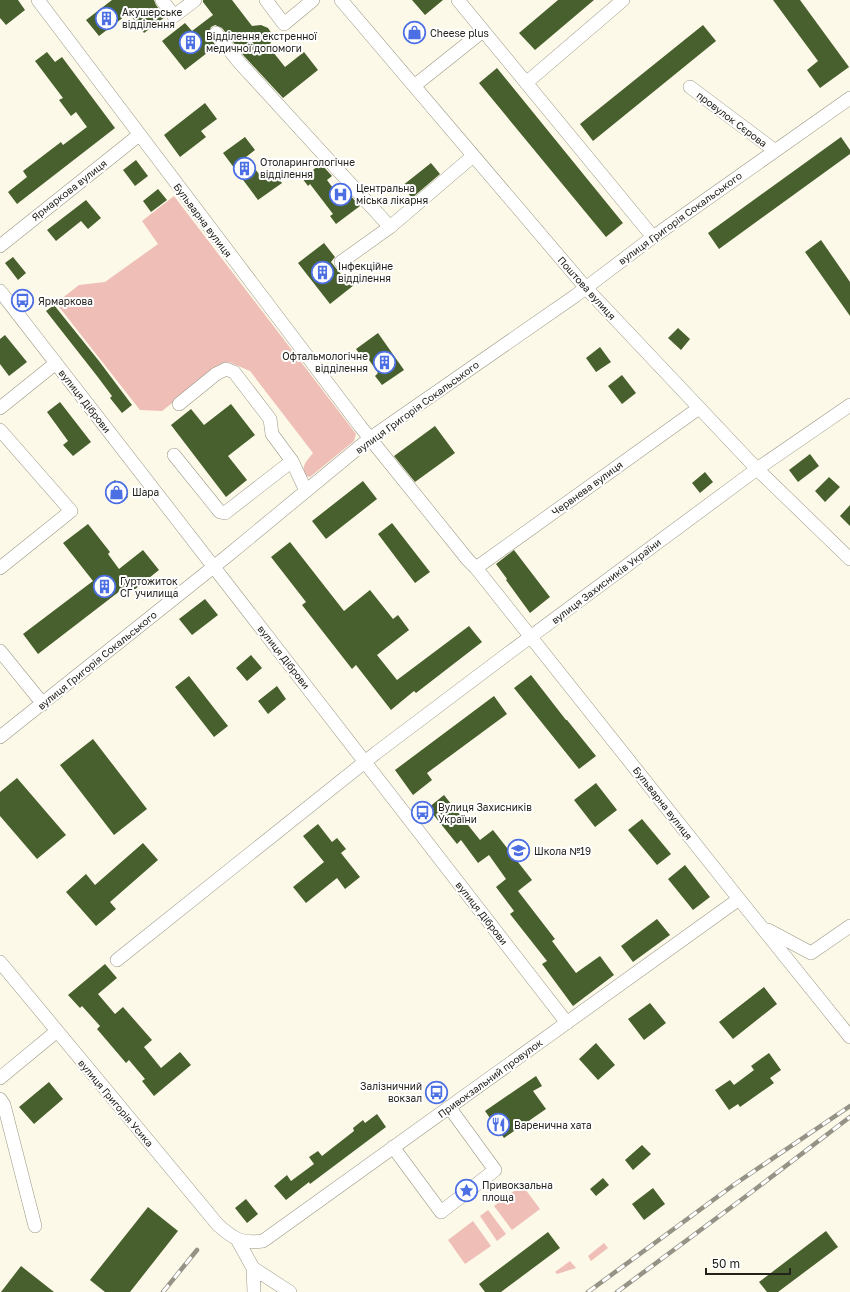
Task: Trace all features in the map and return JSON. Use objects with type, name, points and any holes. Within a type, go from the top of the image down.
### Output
[{"type":"street","name":"Бульварна вулиця","points":[[38,0],[369,439],[531,636],[850,1037]]},
{"type":"street","points":[[162,0],[174,16],[194,0]]},
{"type":"street","points":[[266,0],[284,24],[313,0]]},
{"type":"street","name":"Поштова вулиця","points":[[341,0],[586,288],[757,469],[850,559]]},
{"type":"street","points":[[458,0],[653,237]]},
{"type":"street","points":[[526,83],[623,0]]},
{"type":"street","points":[[414,86],[483,31]]},
{"type":"street","points":[[216,33],[238,61],[390,227]]},
{"type":"street","name":"провулок Сєрова","points":[[690,87],[774,150]]},
{"type":"street","name":"вулиця Григорія Сокальського","points":[[0,737],[214,566],[369,439],[586,288],[653,237],[774,150],[850,98]]},
{"type":"street","name":"Ярмаркова вулиця","points":[[0,246],[139,135]]},
{"type":"street","points":[[341,262],[390,227],[473,156]]},
{"type":"street","name":"вулиця Діброви","points":[[0,291],[567,1023]]},
{"type":"street","points":[[0,408],[56,363]]},
{"type":"street","points":[[179,404],[216,374],[226,369],[234,372],[270,419],[272,434],[292,461],[306,491]]},
{"type":"street","name":"вулиця Захисників України","points":[[117,960],[365,762],[531,636],[757,469],[850,405]]},
{"type":"street","name":"Червнева вулиця","points":[[476,568],[699,408]]},
{"type":"street","points":[[0,430],[71,512],[0,568]]},
{"type":"street","points":[[174,455],[220,512],[225,513],[292,461]]},
{"type":"street","points":[[0,651],[42,704]]},
{"type":"street","name":"Привокзальний провулок","points":[[237,1239],[249,1243],[262,1241],[739,899]]},
{"type":"street","points":[[763,928],[811,953],[850,926]]},
{"type":"street","name":"вулиця Григорія Усика","points":[[0,962],[218,1225],[228,1234],[237,1239]]},
{"type":"street","points":[[0,1078],[57,1031]]},
{"type":"street","points":[[0,1099],[4,1105],[35,1226]]},
{"type":"street","points":[[393,1148],[441,1212],[495,1170],[449,1107]]},
{"type":"street","points":[[237,1239],[253,1268],[254,1292]]},
{"type":"street","points":[[253,1268],[290,1292]]},
{"type":"shaded area","points":[[174,196],[356,434],[354,441],[310,477],[306,476],[304,466],[313,453],[250,371],[229,362],[204,378],[162,411],[140,410],[56,303],[79,285],[105,282],[158,244],[142,221]]},
{"type":"shaded area","points":[[522,1185],[540,1209],[512,1230],[494,1206]]},
{"type":"shaded area","points":[[488,1210],[506,1234],[497,1241],[480,1216]]},
{"type":"shaded area","points":[[473,1221],[491,1246],[465,1264],[448,1240]]},
{"type":"shaded area","points":[[604,1243],[608,1248],[591,1261],[588,1256]]},
{"type":"shaded area","points":[[570,1261],[576,1268],[557,1274],[555,1272]]},
{"type":"building","points":[[0,0],[18,0],[25,10],[6,25],[0,18]]},
{"type":"building","name":"Акушерське відділення","points":[[112,0],[154,0],[165,17],[144,33],[129,13],[99,36],[86,20]]},
{"type":"building","points":[[203,0],[232,0],[252,26],[261,25],[268,28],[272,34],[269,47],[285,67],[304,52],[318,70],[283,98],[244,56],[222,28],[215,25],[211,27],[208,34],[216,46],[185,70],[162,41],[185,23],[192,31],[213,15]]},
{"type":"building","points":[[412,0],[443,0],[425,15]]},
{"type":"building","points":[[558,0],[594,0],[535,50],[519,33]]},
{"type":"building","points":[[773,0],[800,0],[849,67],[820,88],[807,70],[818,61]]},
{"type":"building","name":"Cheese plus","points":[[416,25],[423,34],[415,41],[407,32]]},
{"type":"building","points":[[703,25],[716,41],[593,141],[580,124]]},
{"type":"building","points":[[47,52],[55,62],[62,57],[115,128],[17,204],[8,192],[27,177],[23,171],[61,142],[63,145],[87,127],[76,112],[71,116],[59,100],[63,98],[35,61]]},
{"type":"building","points":[[497,68],[623,223],[606,237],[479,83]]},
{"type":"building","points":[[205,103],[217,119],[201,131],[206,137],[180,157],[164,135]]},
{"type":"building","name":"Отоларингологічне відділення","points":[[245,137],[255,150],[246,157],[262,178],[272,170],[282,183],[258,200],[223,153]]},
{"type":"building","points":[[841,137],[850,150],[850,154],[719,249],[708,233]]},
{"type":"building","points":[[136,160],[148,176],[135,186],[123,170]]},
{"type":"building","points":[[431,163],[440,174],[412,198],[402,186]]},
{"type":"building","points":[[321,164],[332,176],[327,180],[341,199],[348,193],[360,206],[336,224],[330,216],[333,214],[310,184],[308,186],[302,178]]},
{"type":"building","points":[[158,189],[167,200],[151,212],[143,201]]},
{"type":"building","points":[[86,200],[101,218],[88,229],[81,221],[56,241],[47,230]]},
{"type":"building","points":[[821,240],[850,282],[850,316],[805,252]]},
{"type":"building","name":"Інфекційне відділення","points":[[324,243],[335,257],[331,262],[345,279],[348,276],[354,285],[330,304],[298,263]]},
{"type":"building","points":[[13,257],[26,273],[18,280],[5,263]]},
{"type":"building","points":[[54,305],[132,405],[122,413],[110,398],[112,396],[46,311]]},
{"type":"building","points":[[678,328],[690,339],[681,350],[668,338]]},
{"type":"building","name":"Офтальмологічне відділення","points":[[378,333],[404,370],[382,385],[375,376],[378,373],[367,357],[363,359],[356,349]]},
{"type":"building","points":[[5,335],[27,362],[9,376],[0,364],[0,339]]},
{"type":"building","points":[[600,347],[611,362],[596,372],[586,358]]},
{"type":"building","points":[[622,375],[636,393],[622,404],[608,386]]},
{"type":"building","points":[[60,402],[91,442],[73,456],[63,445],[68,441],[47,412]]},
{"type":"building","points":[[231,404],[255,435],[228,456],[247,480],[226,497],[171,425],[191,409],[204,425]]},
{"type":"building","points":[[435,426],[455,453],[415,482],[394,456]]},
{"type":"building","points":[[810,454],[819,466],[798,482],[789,470]]},
{"type":"building","points":[[705,472],[713,482],[700,493],[692,483]]},
{"type":"building","points":[[829,477],[840,487],[825,502],[815,491]]},
{"type":"building","name":"Шара","points":[[115,480],[128,497],[119,504],[106,487]]},
{"type":"building","points":[[363,481],[377,499],[326,539],[312,521]]},
{"type":"building","points":[[850,505],[850,526],[840,516]]},
{"type":"building","points":[[392,523],[430,572],[415,583],[378,534]]},
{"type":"building","name":"Гуртожиток СГ училища","points":[[88,524],[110,552],[108,554],[119,569],[143,550],[159,570],[134,590],[129,584],[38,654],[23,634],[93,581],[63,543]]},
{"type":"building","points":[[290,542],[344,611],[370,590],[393,619],[398,615],[409,630],[377,655],[397,680],[469,626],[482,642],[416,693],[414,691],[391,710],[356,665],[352,669],[302,605],[306,602],[271,557]]},
{"type":"building","points":[[514,550],[550,597],[530,613],[496,564]]},
{"type":"building","points":[[205,599],[218,615],[192,635],[179,619]]},
{"type":"building","points":[[251,655],[262,668],[247,681],[236,668]]},
{"type":"building","points":[[531,675],[596,756],[579,769],[514,688]]},
{"type":"building","points":[[189,676],[228,726],[214,737],[175,687]]},
{"type":"building","points":[[277,686],[286,699],[268,714],[258,701]]},
{"type":"building","points":[[494,696],[507,714],[427,773],[432,780],[413,795],[395,770]]},
{"type":"building","points":[[93,739],[147,809],[114,835],[60,765]]},
{"type":"building","points":[[17,778],[66,835],[37,859],[0,816],[0,792]]},
{"type":"building","points":[[596,783],[617,810],[595,827],[574,800]]},
{"type":"building","points":[[444,795],[480,840],[493,830],[532,880],[518,891],[555,939],[552,941],[576,973],[600,956],[614,975],[573,1006],[542,964],[547,961],[510,914],[514,911],[496,887],[506,879],[489,855],[478,863],[461,840],[457,844],[428,808]]},
{"type":"building","points":[[642,819],[671,854],[657,865],[628,830]]},
{"type":"building","points":[[318,824],[332,842],[337,838],[346,849],[341,853],[360,877],[345,889],[337,878],[306,903],[293,887],[324,862],[303,836]]},
{"type":"building","points":[[143,843],[158,860],[110,902],[116,909],[96,926],[66,892],[86,874],[95,885]]},
{"type":"building","points":[[685,865],[710,897],[693,910],[668,879]]},
{"type":"building","points":[[657,919],[670,935],[633,962],[621,946]]},
{"type":"building","points":[[105,964],[117,978],[98,994],[115,1014],[123,1007],[152,1040],[144,1047],[161,1068],[180,1052],[191,1065],[154,1096],[142,1081],[145,1079],[129,1060],[126,1063],[97,1029],[100,1026],[82,1006],[80,1008],[68,995]]},
{"type":"building","points":[[764,987],[777,1004],[733,1039],[719,1022]]},
{"type":"building","points":[[650,1003],[666,1023],[644,1040],[628,1019]]},
{"type":"building","points":[[596,1043],[615,1065],[598,1080],[579,1059]]},
{"type":"building","points":[[769,1053],[781,1070],[770,1078],[774,1083],[740,1107],[738,1104],[729,1110],[715,1090],[730,1080],[734,1085],[754,1070],[751,1066]]},
{"type":"building","points":[[536,1076],[542,1086],[533,1091],[546,1109],[504,1138],[485,1111]]},
{"type":"building","points":[[49,1082],[63,1099],[34,1124],[19,1107]]},
{"type":"building","points":[[377,1114],[386,1127],[310,1184],[309,1182],[286,1200],[274,1186],[287,1175],[291,1181],[314,1164],[309,1157],[318,1151],[322,1156],[354,1131],[353,1128],[363,1120],[365,1123]]},
{"type":"building","points":[[642,1145],[651,1154],[633,1170],[625,1160]]},
{"type":"building","points":[[603,1178],[609,1185],[596,1196],[590,1189]]},
{"type":"building","points":[[653,1188],[665,1204],[644,1220],[632,1204]]},
{"type":"building","points":[[246,1199],[258,1214],[247,1223],[235,1208]]},
{"type":"building","points":[[148,1207],[178,1231],[130,1292],[105,1292],[90,1280]]},
{"type":"building","points":[[826,1231],[838,1247],[778,1292],[767,1292],[759,1282]]},
{"type":"building","points":[[548,1232],[560,1248],[501,1292],[485,1292],[479,1284]]},
{"type":"building","points":[[21,1266],[54,1292],[1,1292]]},
{"type":"railway","points":[[588,1292],[735,1184],[850,1106]]},
{"type":"railway","points":[[617,1292],[850,1117]]},
{"type":"railway","points":[[163,1292],[197,1250]]},
{"type":"place","name":"Акушерське відділення","points":[[106,18]]},
{"type":"place","name":"Cheese plus","points":[[415,33]]},
{"type":"place","name":"Відділення екстренної медичної допомоги","points":[[191,42]]},
{"type":"place","name":"Отоларингологічне відділення","points":[[244,168]]},
{"type":"place","name":"Центральна міська лікарня","points":[[341,194]]},
{"type":"place","name":"Інфекційне відділення","points":[[322,272]]},
{"type":"place","name":"Ярмаркова","points":[[23,301]]},
{"type":"place","name":"Офтальмологічне відділення","points":[[384,362]]},
{"type":"place","name":"Шара","points":[[117,492]]},
{"type":"place","name":"Гуртожиток СГ училища","points":[[105,587]]},
{"type":"place","name":"Вулиця Захисників України","points":[[423,813]]},
{"type":"place","name":"Школа №19","points":[[519,851]]},
{"type":"place","name":"Залізничний вокзал","points":[[437,1092]]},
{"type":"place","name":"Варенична хата","points":[[499,1125]]},
{"type":"place","name":"Привокзальна площа","points":[[467,1191]]}]
